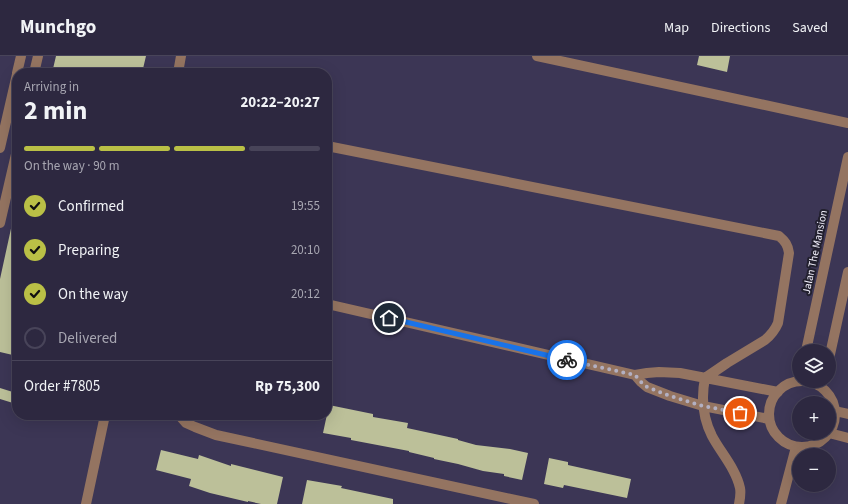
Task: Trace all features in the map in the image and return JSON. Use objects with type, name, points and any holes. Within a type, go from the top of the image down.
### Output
[{"type":"street","points":[[18,68],[21,56]]},
{"type":"street","points":[[35,68],[38,56]]},
{"type":"street","points":[[179,68],[181,56]]},
{"type":"street","points":[[537,56],[848,123]]},
{"type":"street","points":[[0,148],[12,96]]},
{"type":"street","points":[[332,147],[779,236],[788,246],[789,253],[778,323],[775,330],[765,340],[705,378],[703,389],[703,406],[705,417],[711,435],[737,478],[741,490],[739,504]]},
{"type":"street","name":"Jalan The Mansion","points":[[808,344],[848,157]]},
{"type":"street","points":[[0,223],[12,171]]},
{"type":"street","points":[[832,344],[848,272]]},
{"type":"street","points":[[332,305],[635,375],[659,372],[680,373],[778,392]]},
{"type":"street","points":[[635,375],[647,387],[670,396],[703,406],[769,419]]},
{"type":"street","points":[[792,383],[778,392],[772,400],[769,409],[769,419],[772,428],[778,437],[786,443],[796,447],[814,445],[822,440]]},
{"type":"street","points":[[836,411],[848,414]]},
{"type":"street","points":[[86,504],[104,420]]},
{"type":"street","points":[[183,420],[186,423],[216,435],[534,504]]},
{"type":"street","points":[[836,435],[848,438]]},
{"type":"street","points":[[781,504],[796,447]]},
{"type":"building","points":[[56,56],[146,56],[143,68],[53,68]]},
{"type":"building","points":[[699,56],[730,56],[727,72],[697,65]]},
{"type":"building","points":[[12,224],[12,355],[0,352],[0,279]]},
{"type":"building","points":[[0,388],[12,392],[12,403],[0,399]]},
{"type":"building","points":[[332,406],[373,414],[373,417],[408,423],[407,428],[458,439],[476,445],[510,449],[528,453],[522,480],[504,476],[504,474],[483,471],[434,459],[409,451],[323,433],[326,420],[332,420]]},
{"type":"building","points":[[161,450],[198,459],[199,455],[231,466],[231,464],[283,477],[277,504],[248,502],[210,493],[189,486],[191,479],[156,470]]},
{"type":"building","points":[[549,458],[568,462],[568,465],[631,479],[627,498],[564,485],[563,488],[544,484]]},
{"type":"building","points":[[307,480],[342,486],[341,488],[393,499],[393,504],[302,504]]},
{"type":"way so far","points":[[567,360],[635,375],[647,387],[670,396],[703,406],[740,413]]},
{"type":"route","points":[[389,318],[567,360]]}]
